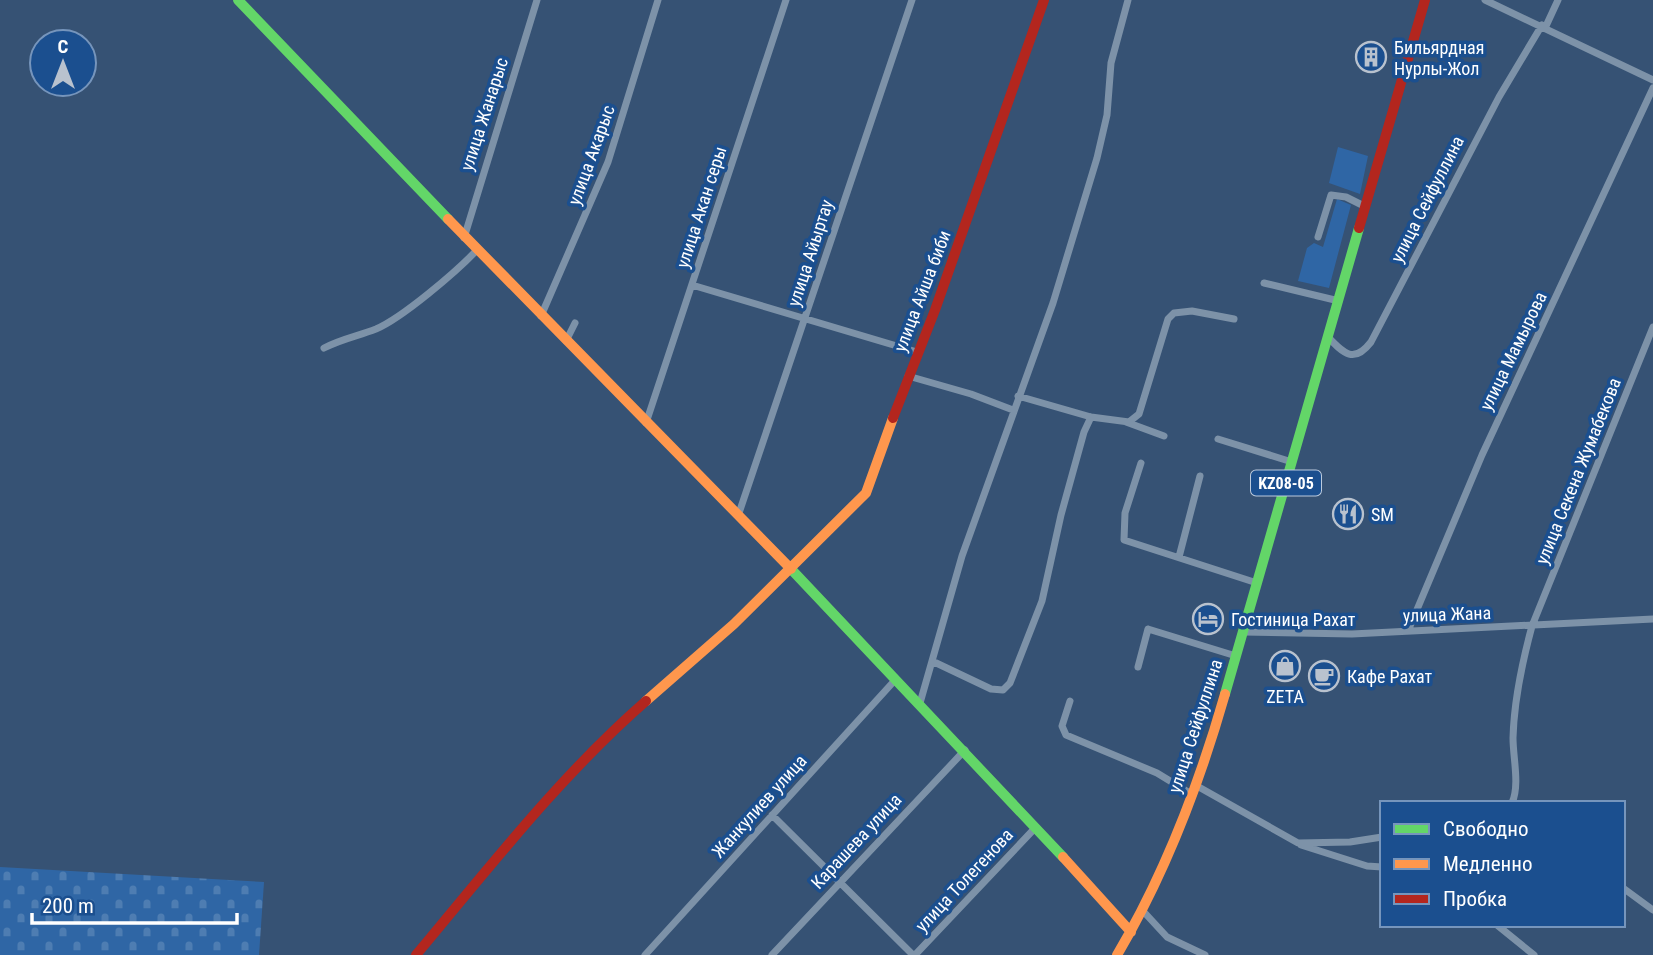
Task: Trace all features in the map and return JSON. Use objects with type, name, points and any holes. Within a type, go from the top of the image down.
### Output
[{"type":"street","points":[[238,0],[412,179],[476,251],[920,703],[1131,932]]},
{"type":"street","name":"улица Жанарыс","points":[[464,238],[537,0]]},
{"type":"street","name":"улица Акарыс","points":[[541,316],[608,162],[658,0]]},
{"type":"street","name":"улица Акан серы","points":[[646,423],[786,0]]},
{"type":"street","name":"улица Айыртау","points":[[738,516],[912,0]]},
{"type":"street","name":"улица Айша биби","points":[[416,955],[500,854],[603,743],[791,569],[866,493],[940,297],[1044,0]]},
{"type":"street","points":[[920,703],[970,533],[1053,303],[1097,158],[1107,116],[1111,63],[1128,0]]},
{"type":"street","name":"улица Сейфуллина","points":[[1122,953],[1195,791],[1425,0]]},
{"type":"street","points":[[1485,0],[1653,80]]},
{"type":"street","points":[[1544,26],[1559,0]]},
{"type":"street","name":"улица Сейфуллина","points":[[1328,337],[1341,350],[1354,356],[1361,354],[1371,342],[1499,97],[1544,26]]},
{"type":"street","name":"улица Мамырова","points":[[1408,631],[1482,454],[1653,88]]},
{"type":"street","points":[[1318,237],[1331,195],[1346,197],[1366,207]]},
{"type":"street","points":[[324,348],[348,336],[377,328],[456,273],[476,251]]},
{"type":"street","points":[[1264,283],[1339,301]]},
{"type":"street","points":[[692,285],[917,352]]},
{"type":"street","points":[[1125,422],[1139,415],[1168,319],[1174,313],[1192,311],[1234,319]]},
{"type":"street","points":[[566,341],[575,323]]},
{"type":"street","name":"улица Секена Жумабекова","points":[[1514,801],[1515,713],[1521,665],[1532,626],[1653,327]]},
{"type":"street","points":[[908,376],[971,394],[1013,410]]},
{"type":"street","points":[[1018,396],[1091,417],[1125,422],[1164,436]]},
{"type":"street","points":[[932,661],[991,689],[1003,690],[1010,683],[1042,601],[1061,515],[1084,432],[1091,417]]},
{"type":"street","points":[[1218,439],[1292,462]]},
{"type":"street","points":[[1141,463],[1125,513],[1124,540],[1257,583]]},
{"type":"street","points":[[1179,557],[1200,476]]},
{"type":"street","name":"улица Жана","points":[[1243,632],[1352,634],[1653,619]]},
{"type":"street","points":[[1138,667],[1148,629],[1236,656]]},
{"type":"street","name":"Жанкулиев улица","points":[[645,955],[896,679]]},
{"type":"street","points":[[1070,701],[1062,726],[1066,735],[1157,773],[1298,843],[1322,853],[1380,867]]},
{"type":"street","name":"Карашева улица","points":[[774,954],[965,750]]},
{"type":"street","points":[[772,815],[914,955]]},
{"type":"street","name":"улица Толегенова","points":[[914,955],[1036,827]]},
{"type":"street","points":[[1298,843],[1350,842],[1380,837]]},
{"type":"street","points":[[1625,889],[1653,910]]},
{"type":"street","points":[[1143,911],[1167,937],[1205,955]]},
{"type":"street","points":[[1499,927],[1534,955]]},
{"type":"green space","points":[[1338,147],[1368,156],[1360,194],[1329,183]]},
{"type":"green space","points":[[1337,199],[1351,205],[1329,288],[1298,281],[1307,248],[1314,243],[1323,247]]},
{"type":"green space","points":[[0,867],[264,882],[259,955],[0,955]]},
{"type":"traffic: fast","points":[[238,0],[448,219]]},
{"type":"traffic: fast","points":[[1225,694],[1359,228]]},
{"type":"traffic: fast","points":[[791,569],[1063,857]]},
{"type":"traffic: slow","points":[[448,219],[791,569]]},
{"type":"traffic: slow","points":[[646,701],[734,624],[866,493],[893,418]]},
{"type":"traffic: slow","points":[[1117,955],[1150,893],[1179,828],[1204,762],[1225,694]]},
{"type":"traffic: slow","points":[[1063,857],[1131,932]]},
{"type":"traffic: jam","points":[[893,418],[935,310],[1044,0]]},
{"type":"traffic: jam","points":[[1359,228],[1425,0]]},
{"type":"traffic: jam","points":[[416,955],[555,791],[646,701]]},
{"type":"place","name":"Бильярдная Нурлы-Жол","points":[[1371,57]]},
{"type":"place","name":"SM","points":[[1348,514]]},
{"type":"place","name":"Гостиница Рахат","points":[[1208,619]]},
{"type":"place","name":"ZETA","points":[[1285,666]]},
{"type":"place","name":"Кафе Рахат","points":[[1324,676]]}]
